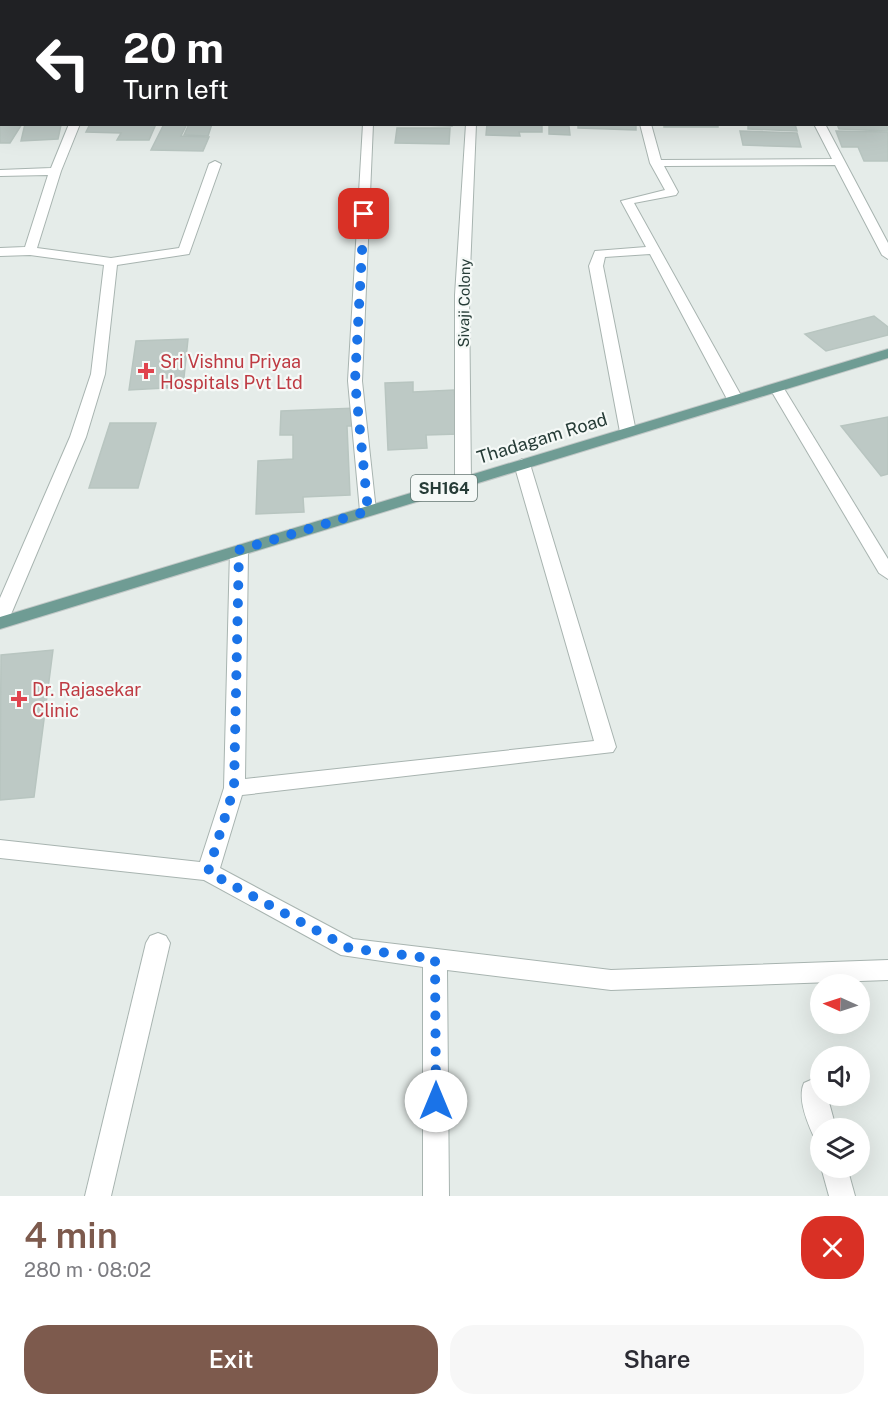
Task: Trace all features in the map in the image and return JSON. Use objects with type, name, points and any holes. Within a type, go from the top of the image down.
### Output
[{"type":"main road","name":"Thadagam Road","points":[[0,621],[888,353]]},
{"type":"street","points":[[30,251],[55,171],[74,126]]},
{"type":"street","points":[[368,126],[355,381],[368,511]]},
{"type":"street","name":"Sivaji Colony","points":[[463,482],[462,295],[471,126]]},
{"type":"street","points":[[646,126],[656,163],[672,192],[627,201],[735,399]]},
{"type":"street","points":[[820,126],[888,255]]},
{"type":"street","points":[[656,163],[840,162]]},
{"type":"street","points":[[0,252],[30,251],[111,262],[184,251],[215,164]]},
{"type":"street","points":[[0,173],[55,171]]},
{"type":"street","points":[[628,432],[596,266],[600,254],[654,250]]},
{"type":"street","points":[[0,621],[78,437],[98,374],[111,262]]},
{"type":"street","points":[[776,387],[888,573]]},
{"type":"street","points":[[234,788],[606,747],[522,464]]},
{"type":"street","points":[[208,872],[234,788],[239,550]]},
{"type":"street","points":[[0,849],[208,872],[349,948],[611,980],[888,970]]},
{"type":"street","points":[[98,1196],[158,944]]},
{"type":"street","points":[[435,959],[436,1196]]},
{"type":"street","points":[[837,1178],[842,1196]]},
{"type":"building","points":[[0,126],[21,126],[10,143],[0,143]]},
{"type":"building","points":[[25,126],[61,126],[58,139],[21,141]]},
{"type":"building","points":[[89,126],[155,126],[149,140],[117,140],[121,133],[86,132]]},
{"type":"building","points":[[163,126],[186,126],[181,136],[209,137],[203,151],[151,150]]},
{"type":"building","points":[[188,126],[211,126],[208,136],[184,135]]},
{"type":"building","points":[[487,126],[542,126],[542,132],[519,132],[520,136],[486,135]]},
{"type":"building","points":[[549,126],[569,126],[570,135],[549,134]]},
{"type":"building","points":[[578,126],[636,126],[636,130],[578,128]]},
{"type":"building","points":[[664,126],[718,126],[718,127]]},
{"type":"building","points":[[748,126],[796,126],[797,131],[748,129]]},
{"type":"building","points":[[838,126],[887,126],[888,131],[839,129]]},
{"type":"building","points":[[397,128],[450,128],[449,144],[395,143]]},
{"type":"building","points":[[740,131],[797,133],[801,147],[743,145]]},
{"type":"building","points":[[836,131],[888,132],[888,161],[864,161],[858,147],[842,147]]},
{"type":"building","points":[[874,316],[888,327],[888,335],[826,351],[805,334]]},
{"type":"building","points":[[188,339],[183,387],[129,390],[136,341]]},
{"type":"building","points":[[413,382],[413,392],[454,390],[459,434],[426,435],[427,448],[388,450],[385,383]]},
{"type":"building","points":[[357,408],[358,426],[347,426],[350,495],[303,497],[304,512],[256,514],[258,461],[293,459],[293,435],[280,435],[281,411]]},
{"type":"building","points":[[888,417],[888,474],[881,476],[841,426]]},
{"type":"building","points":[[110,423],[156,423],[138,488],[89,488]]},
{"type":"building","points":[[53,650],[34,797],[0,800],[1,655]]},
{"type":"place","name":"Sri Vishnu Priyaa Hospitals Pvt Ltd","points":[[146,371]]},
{"type":"place","name":"Dr. Rajasekar Clinic","points":[[19,699]]},
{"type":"route","points":[[364,214],[355,381],[368,511],[239,550],[234,788],[208,872],[349,948],[435,959],[436,1101]]}]
